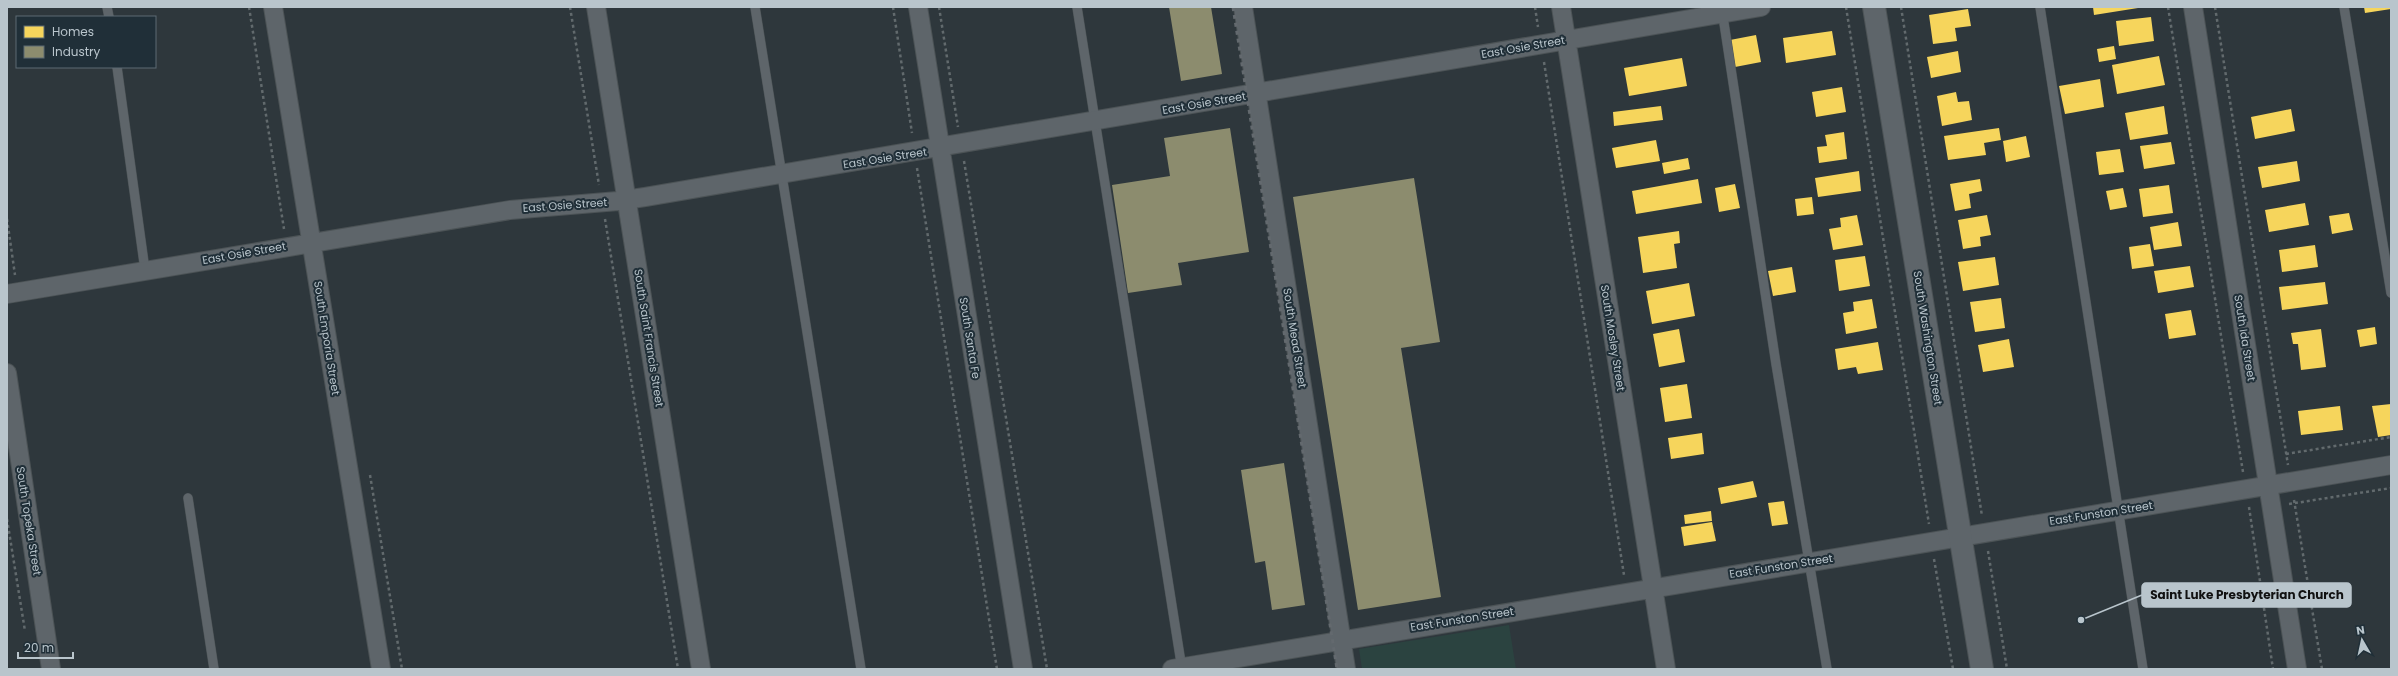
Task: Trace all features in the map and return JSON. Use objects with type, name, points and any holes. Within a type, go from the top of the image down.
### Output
[{"type":"street","name":"South Emporia Street","points":[[273,7],[381,669]]},
{"type":"street","name":"South Saint Francis Street","points":[[596,7],[701,669]]},
{"type":"street","name":"South Santa Fe","points":[[918,7],[1022,669]]},
{"type":"street","name":"South Mead Street","points":[[1243,7],[1346,669]]},
{"type":"street","name":"South Mosley Street","points":[[1560,7],[1666,669]]},
{"type":"street","name":"East Osie Street","points":[[7,294],[311,242],[510,210],[627,200],[781,175],[1566,40],[1722,10],[1761,7]]},
{"type":"street","name":"South Washington Street","points":[[1874,7],[1982,669]]},
{"type":"street","name":"South Ida Street","points":[[2193,7],[2296,669]]},
{"type":"street","name":"South Topeka Street","points":[[7,373],[52,669]]},
{"type":"street","name":"East Funston Street","points":[[1179,668],[2391,465]]},
{"type":"lane","points":[[755,7],[861,669]]},
{"type":"lane","points":[[1077,7],[1179,668]]},
{"type":"lane","points":[[2040,7],[2143,669]]},
{"type":"lane","points":[[2344,7],[2391,293]]},
{"type":"lane","points":[[1722,10],[1728,61],[1809,562],[1828,669]]},
{"type":"lane","points":[[117,68],[145,270]]},
{"type":"lane","points":[[188,498],[214,669]]},
{"type":"path","points":[[249,7],[284,229]]},
{"type":"path","points":[[570,7],[678,669]]},
{"type":"path","points":[[893,7],[997,669]]},
{"type":"path","points":[[939,7],[1047,669]]},
{"type":"path","points":[[1535,7],[1624,575]]},
{"type":"path","points":[[1846,7],[1931,541],[1953,669]]},
{"type":"path","points":[[1901,7],[2007,669]]},
{"type":"path","points":[[2168,7],[2246,489],[2273,669]]},
{"type":"path","points":[[2214,7],[2290,482],[2322,669]]},
{"type":"path","points":[[7,218],[16,274],[11,275]]},
{"type":"path","points":[[2286,454],[2391,437]]},
{"type":"path","points":[[2249,510],[2391,488]]},
{"type":"path","points":[[7,519],[26,637]]},
{"type":"green space","points":[[1509,625],[1516,669],[1362,669],[1359,649]]},
{"type":"building: Homes","points":[[2093,7],[2138,7],[2138,8],[2094,15]]},
{"type":"building: Homes","points":[[2364,7],[2391,7],[2391,9],[2365,13]]},
{"type":"building: Homes","points":[[1968,9],[1971,26],[1955,28],[1957,41],[1933,44],[1929,15]]},
{"type":"building: Homes","points":[[2151,17],[2154,41],[2119,46],[2116,21]]},
{"type":"building: Homes","points":[[1832,31],[1836,55],[1786,63],[1783,38]]},
{"type":"building: Homes","points":[[1756,35],[1761,62],[1735,67],[1730,40]]},
{"type":"building: Homes","points":[[2114,46],[2116,59],[2099,62],[2097,49]]},
{"type":"building: Homes","points":[[1958,51],[1961,72],[1931,78],[1927,57]]},
{"type":"building: Homes","points":[[2159,56],[2165,85],[2117,94],[2112,65]]},
{"type":"building: Homes","points":[[1682,58],[1687,86],[1629,96],[1624,68]]},
{"type":"building: Homes","points":[[2100,79],[2104,107],[2065,114],[2059,86]]},
{"type":"building: Homes","points":[[1842,87],[1846,112],[1816,117],[1812,92]]},
{"type":"building: Homes","points":[[1956,92],[1958,102],[1969,101],[1972,120],[1942,126],[1937,96]]},
{"type":"building: Homes","points":[[1661,106],[1663,120],[1614,126],[1613,112]]},
{"type":"building: Homes","points":[[2164,106],[2168,134],[2130,140],[2125,113]]},
{"type":"building: Homes","points":[[2291,109],[2295,131],[2255,139],[2251,117]]},
{"type":"building: Homes","points":[[1999,128],[2001,140],[1984,143],[1986,155],[1948,160],[1944,136]]},
{"type":"building: Homes","points":[[1844,132],[1847,159],[1819,163],[1817,147],[1827,146],[1825,135]]},
{"type":"building: Homes","points":[[2026,136],[2030,157],[2006,162],[2003,141]]},
{"type":"building: Homes","points":[[1656,140],[1660,161],[1616,168],[1612,148]]},
{"type":"building: Homes","points":[[2171,142],[2175,164],[2144,169],[2140,146]]},
{"type":"building: Homes","points":[[2120,149],[2124,172],[2099,175],[2096,152]]},
{"type":"building: Homes","points":[[1688,158],[1690,169],[1664,174],[1662,163]]},
{"type":"building: Homes","points":[[2297,161],[2300,181],[2262,188],[2258,167]]},
{"type":"building: Homes","points":[[1859,171],[1861,191],[1818,197],[1815,178]]},
{"type":"building: Homes","points":[[1698,179],[1702,203],[1636,214],[1632,191]]},
{"type":"building: Homes","points":[[1980,179],[1982,191],[1969,194],[1971,208],[1955,211],[1950,184]]},
{"type":"building: Homes","points":[[1735,184],[1740,208],[1719,212],[1715,188]]},
{"type":"building: Homes","points":[[2169,185],[2173,213],[2143,217],[2139,189]]},
{"type":"building: Homes","points":[[2123,188],[2127,207],[2110,210],[2106,191]]},
{"type":"building: Homes","points":[[1812,197],[1814,214],[1797,216],[1795,199]]},
{"type":"building: Homes","points":[[2305,203],[2309,225],[2269,232],[2265,210]]},
{"type":"building: Homes","points":[[2349,213],[2353,230],[2332,234],[2329,216]]},
{"type":"building: Homes","points":[[1857,215],[1863,245],[1833,250],[1829,229],[1841,227],[1840,218]]},
{"type":"building: Homes","points":[[1987,215],[1991,235],[1980,237],[1981,246],[1963,249],[1958,220]]},
{"type":"building: Homes","points":[[2178,222],[2182,246],[2154,250],[2150,227]]},
{"type":"building: Homes","points":[[1679,231],[1680,243],[1674,244],[1677,268],[1643,273],[1638,237]]},
{"type":"building: Homes","points":[[2150,244],[2154,266],[2132,269],[2129,247]]},
{"type":"building: Homes","points":[[2315,245],[2318,267],[2282,272],[2279,250]]},
{"type":"building: Homes","points":[[1865,256],[1870,286],[1839,291],[1835,260]]},
{"type":"building: Homes","points":[[1995,257],[1999,285],[1963,291],[1958,262]]},
{"type":"building: Homes","points":[[2190,266],[2194,287],[2158,293],[2154,271]]},
{"type":"building: Homes","points":[[1792,267],[1796,292],[1773,296],[1768,271]]},
{"type":"building: Homes","points":[[2325,282],[2328,304],[2282,310],[2279,287]]},
{"type":"building: Homes","points":[[1689,283],[1695,316],[1652,324],[1646,291]]},
{"type":"building: Homes","points":[[2001,298],[2005,328],[1975,332],[1970,302]]},
{"type":"building: Homes","points":[[1872,299],[1877,328],[1846,334],[1843,313],[1854,311],[1853,302]]},
{"type":"building: Homes","points":[[2191,310],[2196,335],[2169,339],[2165,314]]},
{"type":"building: Homes","points":[[2375,327],[2377,344],[2360,347],[2357,330]]},
{"type":"building: Homes","points":[[1679,329],[1685,362],[1659,367],[1653,334]]},
{"type":"building: Homes","points":[[2321,329],[2326,367],[2301,370],[2298,344],[2293,344],[2291,333]]},
{"type":"building: Homes","points":[[2009,339],[2014,367],[1983,372],[1978,345]]},
{"type":"building: Homes","points":[[1878,342],[1883,370],[1858,374],[1856,367],[1838,370],[1835,349]]},
{"type":"building: Homes","points":[[1687,384],[1692,418],[1665,422],[1660,388]]},
{"type":"building: Homes","points":[[2391,404],[2391,435],[2378,437],[2372,406]]},
{"type":"building: Homes","points":[[2340,406],[2343,430],[2301,435],[2298,411]]},
{"type":"building: Homes","points":[[1702,433],[1704,454],[1671,459],[1668,438]]},
{"type":"building: Homes","points":[[1753,481],[1757,497],[1721,504],[1718,488]]},
{"type":"building: Homes","points":[[1784,501],[1788,524],[1772,526],[1768,503]]},
{"type":"building: Homes","points":[[1711,511],[1712,521],[1685,524],[1684,515]]},
{"type":"building: Homes","points":[[1712,522],[1716,541],[1684,546],[1681,527]]},
{"type":"building: Industry","points":[[1169,7],[1211,7],[1222,74],[1181,81]]},
{"type":"building: Industry","points":[[1230,128],[1249,252],[1178,263],[1182,285],[1128,293],[1112,185],[1170,176],[1164,138]]},
{"type":"building: Industry","points":[[1414,178],[1440,342],[1401,348],[1441,597],[1358,610],[1293,197]]},
{"type":"building: Industry","points":[[1284,463],[1305,605],[1272,610],[1265,561],[1255,563],[1241,470]]},
{"type":"railway","points":[[1233,7],[1337,669]]},
{"type":"place","name":"Saint Luke Presbyterian Church","points":[[2081,620]]}]
